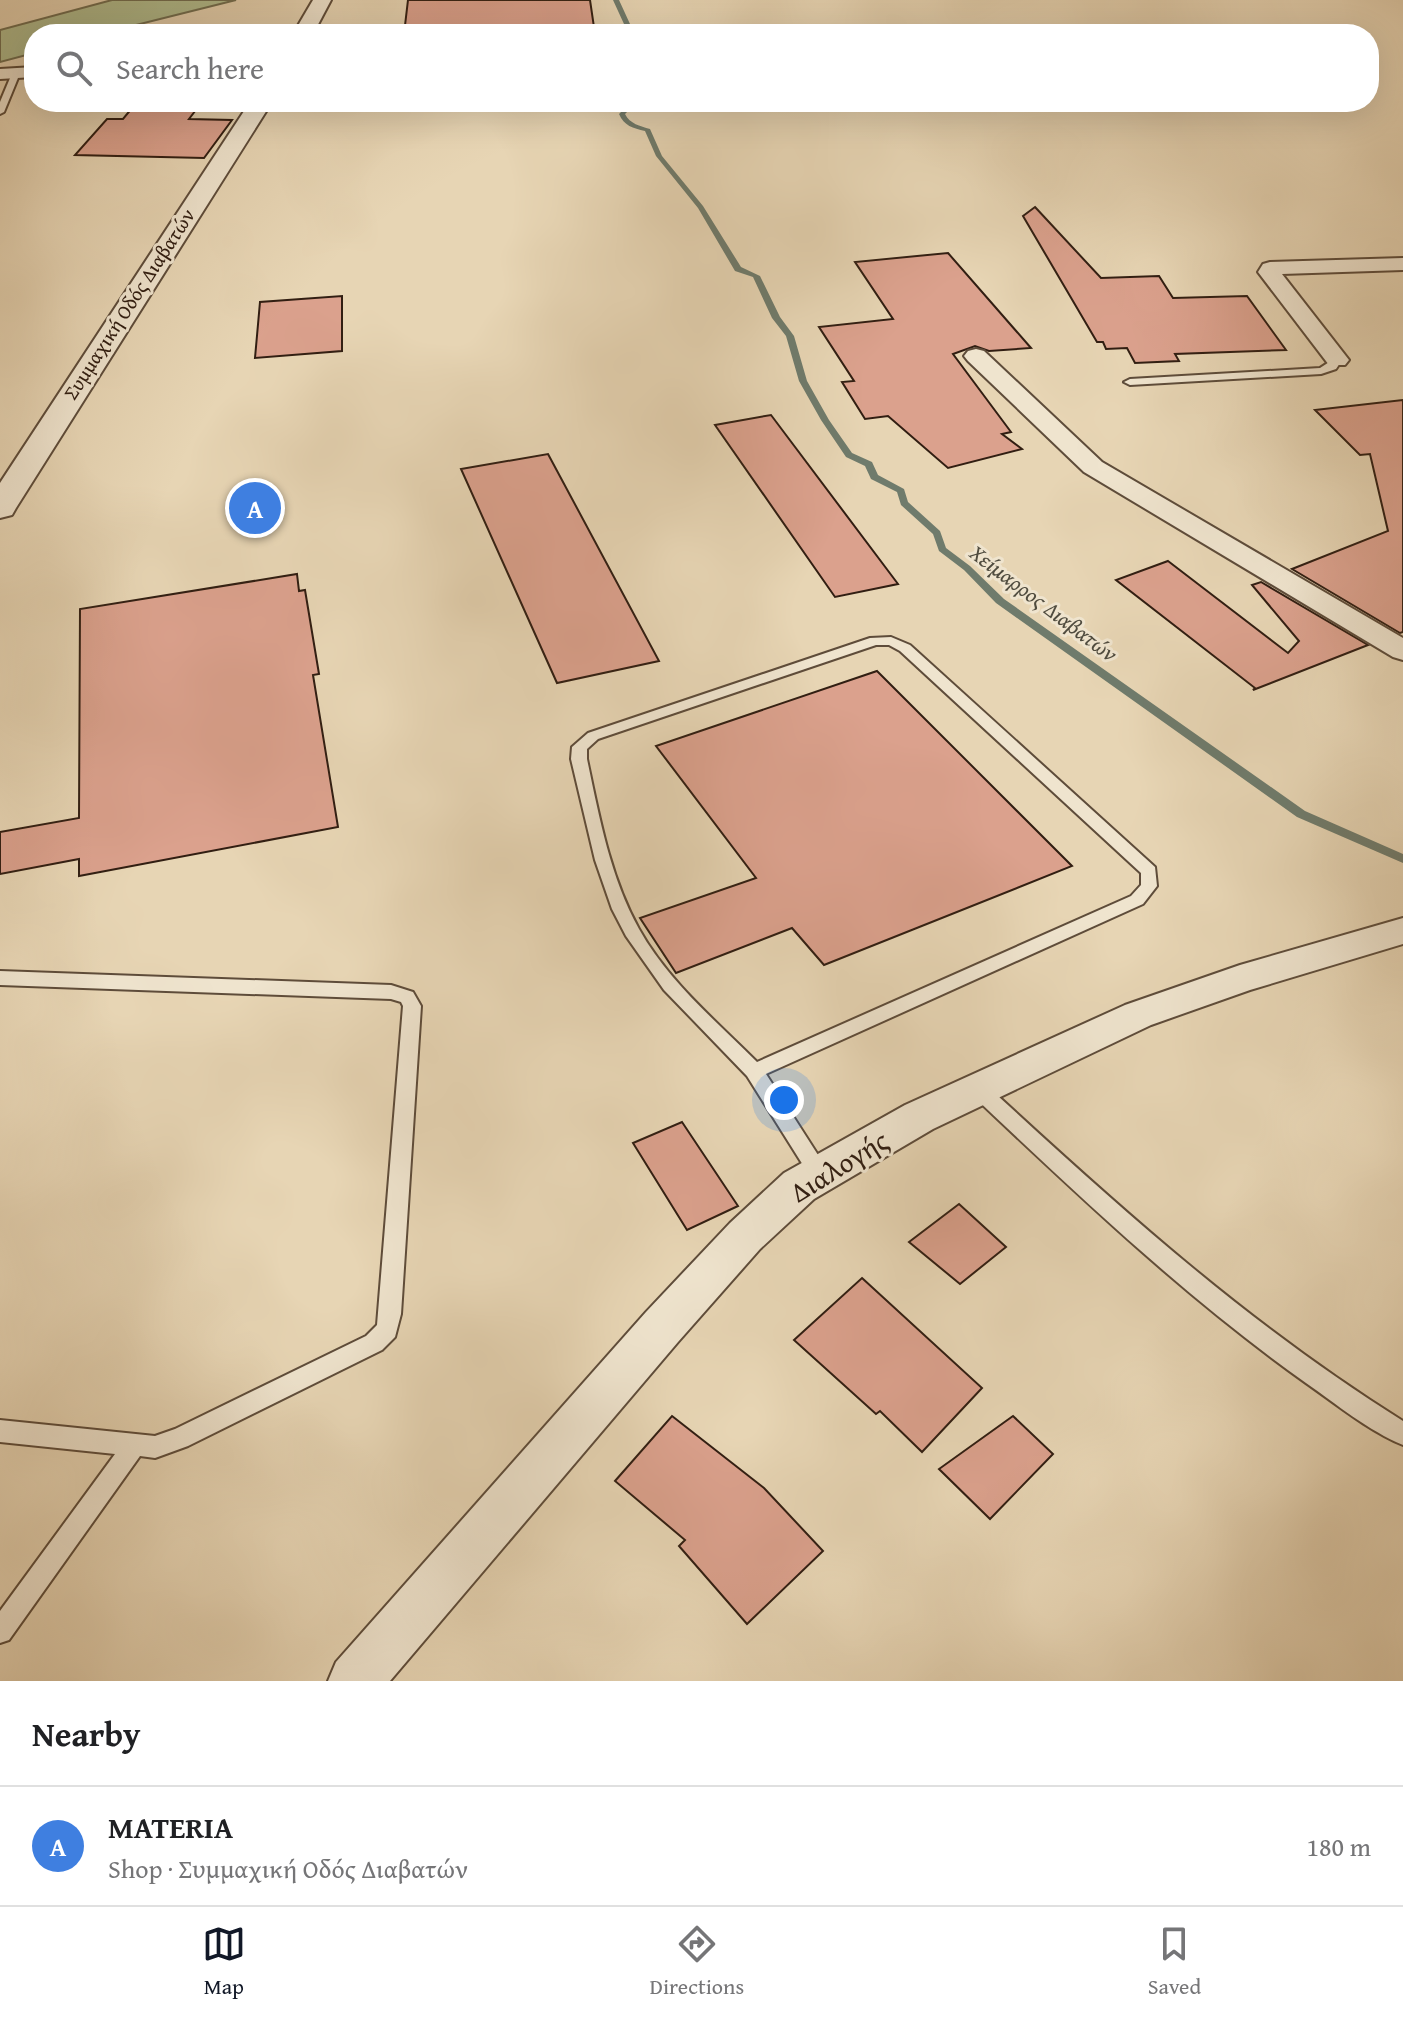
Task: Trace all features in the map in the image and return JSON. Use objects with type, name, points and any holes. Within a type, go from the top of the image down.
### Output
[{"type":"street","points":[[309,24],[322,0]]},
{"type":"street","name":"Συμμαχική Οδός Διαβατών","points":[[0,508],[255,112]]},
{"type":"street","points":[[1337,360],[1269,272],[1270,268],[1403,264]]},
{"type":"street","points":[[976,356],[1093,467],[1403,651]]},
{"type":"street","name":"Διαλογής","points":[[355,1681],[745,1236],[799,1186],[919,1117],[977,1088],[1152,1010],[1240,979],[1403,931]]},
{"type":"lane","points":[[0,112],[17,73]]},
{"type":"lane","points":[[1130,382],[1321,371],[1332,367],[1337,360]]},
{"type":"lane","points":[[754,1071],[1137,900],[1149,886],[1149,871],[905,648],[891,641],[875,641],[593,736],[580,747],[579,759],[600,857],[616,901],[644,952],[663,978],[754,1071],[820,1175]]},
{"type":"lane","points":[[0,978],[391,992],[407,997],[412,1006],[387,1330],[374,1343],[180,1438],[155,1447],[0,1431]]},
{"type":"lane","points":[[977,1088],[1136,1236],[1247,1327],[1403,1434]]},
{"type":"lane","points":[[0,1631],[134,1446]]},
{"type":"green space","points":[[112,0],[236,0],[140,24],[24,24],[24,56],[0,62],[0,30]]},
{"type":"building","points":[[408,0],[590,0],[594,24],[405,24]]},
{"type":"building","points":[[129,112],[194,112],[189,119],[232,120],[204,158],[75,155],[107,119],[123,119]]},
{"type":"building","points":[[1035,207],[1101,278],[1159,276],[1173,298],[1247,296],[1286,350],[1175,354],[1179,361],[1135,363],[1127,348],[1106,349],[1103,342],[1097,342],[1023,216]]},
{"type":"building","points":[[948,253],[1031,348],[989,351],[975,346],[953,354],[1011,432],[1002,434],[1022,449],[948,468],[888,416],[865,419],[842,382],[854,381],[819,327],[893,319],[855,262]]},
{"type":"building","points":[[342,296],[342,351],[255,358],[260,302]]},
{"type":"building","points":[[1403,400],[1403,632],[1400,633],[1292,569],[1388,531],[1370,454],[1360,455],[1315,410]]},
{"type":"building","points":[[771,415],[898,584],[835,597],[715,425]]},
{"type":"building","points":[[548,454],[659,661],[557,683],[461,469]]},
{"type":"building","points":[[1168,561],[1288,653],[1299,641],[1252,585],[1261,582],[1368,645],[1253,690],[1255,688],[1116,580]]},
{"type":"building","points":[[297,574],[299,591],[305,590],[319,674],[313,675],[338,827],[79,876],[79,859],[0,874],[0,832],[79,818],[80,609]]},
{"type":"building","points":[[877,671],[1072,866],[824,965],[792,928],[676,973],[640,918],[756,878],[656,746]]},
{"type":"building","points":[[682,1122],[738,1206],[687,1230],[633,1143]]},
{"type":"building","points":[[959,1204],[1006,1247],[960,1284],[909,1242]]},
{"type":"building","points":[[862,1278],[982,1388],[922,1452],[880,1411],[876,1414],[794,1340]]},
{"type":"building","points":[[672,1416],[764,1488],[823,1551],[747,1624],[679,1546],[685,1540],[615,1481]]},
{"type":"building","points":[[1013,1416],[1053,1454],[990,1519],[939,1469]]},
{"type":"waterway","name":"Χείμαρρος Διαβατών","points":[[616,0],[627,24]]},
{"type":"waterway","name":"Χείμαρρος Διαβατών","points":[[624,112],[626,121],[648,130],[659,156],[701,207],[738,269],[756,276],[776,318],[790,336],[803,381],[849,455],[869,464],[874,477],[901,491],[904,503],[937,533],[942,549],[967,568],[1000,601],[1301,814],[1403,859]]},
{"type":"place","name":"MATERIA","points":[[255,508]]}]
